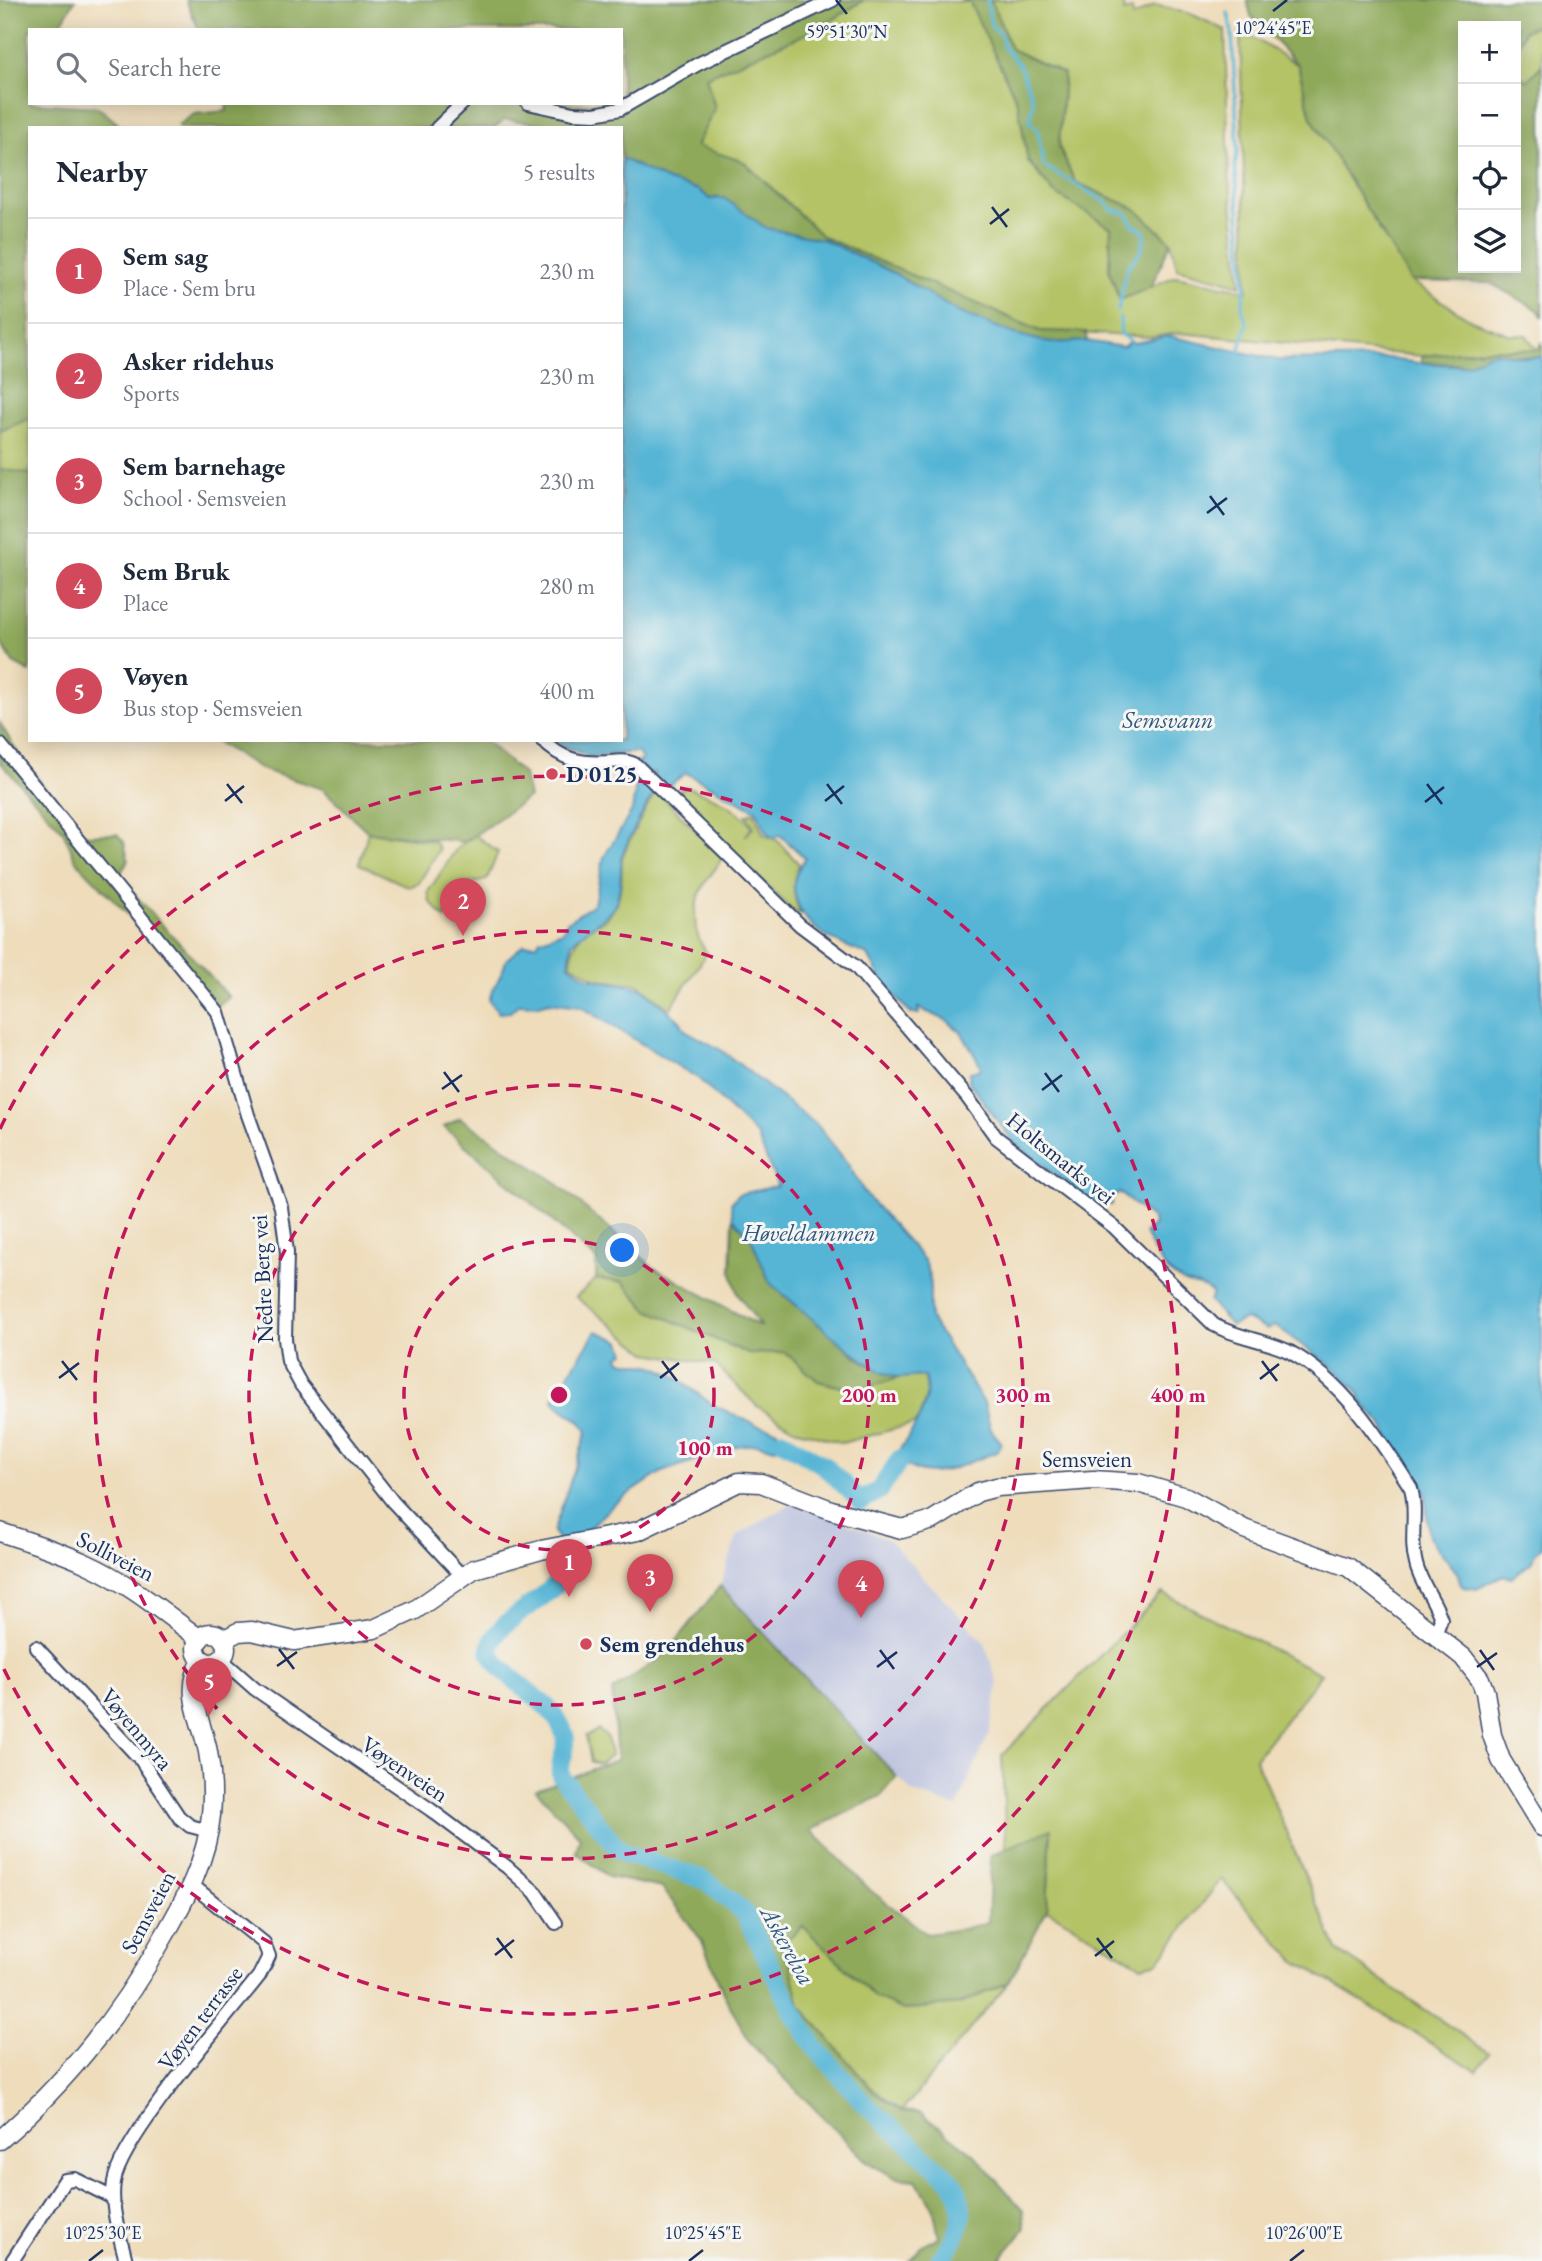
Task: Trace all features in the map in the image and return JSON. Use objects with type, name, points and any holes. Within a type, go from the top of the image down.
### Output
[{"type":"main road","name":"Semsveien","points":[[462,1576],[489,1564],[551,1548],[638,1531],[724,1488],[750,1481],[783,1490],[831,1510],[902,1529],[933,1520],[978,1493],[997,1487],[1119,1481],[1151,1486],[1186,1497],[1244,1529],[1348,1567],[1463,1657],[1480,1679],[1501,1759],[1542,1827]]},
{"type":"main road","name":"Solliveien","points":[[0,1532],[86,1564],[123,1583],[157,1605],[200,1639]]},
{"type":"main road","points":[[223,1640],[238,1632],[253,1631],[294,1641],[374,1629],[415,1610],[462,1576]]},
{"type":"main road","points":[[212,1633],[223,1640],[226,1648],[212,1660],[197,1648],[200,1639],[212,1633]]},
{"type":"main road","name":"Semsveien","points":[[0,2140],[51,2094],[102,2034],[142,1977],[192,1885],[209,1830],[211,1772],[193,1682],[212,1660]]},
{"type":"street","points":[[537,105],[573,113],[595,114],[620,108],[734,46],[833,0]]},
{"type":"street","points":[[440,126],[461,105]]},
{"type":"street","name":"Holtsmarks vei","points":[[544,742],[560,757],[589,763],[624,760],[636,765],[800,925],[865,976],[967,1097],[996,1137],[1024,1161],[1114,1227],[1214,1325],[1249,1344],[1271,1344],[1307,1363],[1343,1401],[1411,1488],[1415,1502],[1413,1551],[1416,1567],[1441,1619],[1435,1635]]},
{"type":"street","name":"Nedre Berg vei","points":[[0,744],[218,1012],[248,1115],[281,1207],[288,1265],[285,1339],[288,1361],[301,1385],[393,1502],[462,1576]]},
{"type":"street","name":"Vøyenmyra","points":[[36,1647],[141,1760],[178,1817],[190,1826],[209,1830]]},
{"type":"street","name":"Vøyenveien","points":[[212,1660],[431,1810],[507,1867],[535,1892],[556,1923]]},
{"type":"street","name":"Vøyen terrasse","points":[[126,2261],[113,2198],[119,2165],[127,2150],[259,1976],[269,1956],[264,1943],[192,1885]]},
{"type":"street","points":[[12,2261],[65,2180],[75,2179],[113,2198]]},
{"type":"shaded area","points":[[795,1502],[889,1540],[985,1643],[998,1685],[990,1731],[957,1807],[913,1793],[720,1586],[738,1535]]},
{"type":"green space","points":[[0,0],[75,0],[58,28],[28,28],[28,105],[98,107],[121,126],[28,126],[28,419],[0,431]]},
{"type":"green space","points":[[186,0],[864,0],[819,28],[706,77],[715,108],[696,146],[744,162],[823,237],[1040,331],[1086,332],[1087,341],[1050,343],[1015,334],[958,312],[892,272],[824,240],[766,228],[719,197],[710,199],[699,190],[668,181],[623,159],[623,126],[546,126],[505,119],[496,126],[178,125],[194,114],[227,111],[226,105],[623,105],[623,28],[198,28]]},
{"type":"green space","points":[[864,0],[970,2],[1018,103],[1028,161],[1053,192],[1111,228],[1109,270],[1119,300],[1176,276],[1247,291],[1240,30],[1298,65],[1311,117],[1411,281],[1471,320],[1511,335],[1526,335],[1537,350],[1491,349],[1422,356],[1180,333],[1152,337],[1040,331],[823,237],[771,187],[695,146],[715,108],[706,77],[819,28]]},
{"type":"green space","points":[[962,0],[991,0],[1011,49],[1064,74],[1059,147],[1075,182],[1136,209],[1171,242],[1151,287],[1120,300],[1109,270],[1111,228],[1053,192],[1028,161],[1018,103],[970,3]]},
{"type":"green space","points":[[991,0],[1124,0],[1124,12],[1132,9],[1133,17],[1155,5],[1191,14],[1225,30],[1229,177],[1241,285],[1177,268],[1171,242],[1136,209],[1075,182],[1059,147],[1064,74],[1011,49]]},
{"type":"green space","points":[[1247,0],[1542,0],[1542,23],[1524,31],[1521,38],[1521,21],[1458,21],[1458,273],[1521,273],[1521,77],[1527,81],[1542,65],[1542,316],[1538,310],[1490,283],[1411,281],[1311,117],[1298,65],[1251,16]]},
{"type":"green space","points":[[1542,23],[1542,65],[1527,81],[1521,77],[1521,38],[1524,31]]},
{"type":"green space","points":[[1542,343],[1542,356],[1537,358],[1498,353],[1466,364],[1422,362],[1422,356],[1491,349],[1537,350]]},
{"type":"green space","points":[[28,419],[28,474],[0,469],[0,431]]},
{"type":"green space","points":[[0,469],[28,474],[28,671],[13,663],[0,641]]},
{"type":"green space","points":[[0,723],[19,755],[82,835],[117,834],[124,842],[128,860],[119,876],[123,882],[229,997],[217,1006],[76,861],[63,831],[0,762]]},
{"type":"green space","points":[[216,742],[486,742],[524,775],[529,797],[465,842],[368,832],[323,789],[263,770]]},
{"type":"green space","points":[[687,787],[714,798],[739,813],[752,827],[745,836],[754,827],[746,815],[754,812],[763,834],[778,841],[799,864],[794,889],[801,914],[792,911],[673,792]]},
{"type":"green space","points":[[657,791],[722,857],[702,889],[696,907],[698,936],[707,953],[670,1009],[639,984],[597,979],[571,964],[573,950],[582,934],[603,920],[615,907],[622,877],[622,859]]},
{"type":"green space","points":[[368,832],[434,841],[439,849],[419,883],[409,887],[359,864]]},
{"type":"green space","points":[[475,835],[498,852],[487,880],[464,885],[445,918],[430,902],[428,892],[457,848]]},
{"type":"green space","points":[[460,1118],[554,1181],[654,1268],[761,1327],[737,1292],[731,1270],[733,1218],[751,1238],[770,1283],[857,1357],[881,1372],[898,1378],[857,1391],[818,1381],[785,1352],[749,1354],[648,1310],[623,1282],[596,1279],[596,1259],[444,1127]]},
{"type":"green space","points":[[596,1279],[623,1282],[648,1310],[749,1354],[785,1352],[818,1381],[857,1391],[898,1378],[924,1376],[928,1391],[917,1423],[842,1443],[798,1430],[757,1406],[715,1364],[647,1353],[576,1297]]},
{"type":"green space","points":[[720,1586],[897,1777],[881,1796],[811,1830],[870,1890],[927,1934],[988,1922],[991,1855],[1051,1829],[1047,1910],[1009,1982],[960,2004],[903,2010],[876,1998],[803,1926],[785,1941],[800,2005],[875,2093],[902,2111],[920,2113],[974,2154],[1023,2210],[1025,2228],[998,2261],[909,2261],[921,2247],[939,2237],[933,2207],[916,2180],[896,2178],[867,2162],[751,2044],[724,1995],[702,1941],[662,1888],[609,1877],[576,1852],[580,1837],[536,1790],[617,1760],[612,1691],[666,1654]]},
{"type":"green space","points":[[1162,1593],[1321,1674],[1255,1759],[1337,1950],[1489,2053],[1477,2071],[1294,1960],[1221,1879],[1158,1962],[1142,1966],[1047,1910],[1051,1830],[1006,1850],[1002,1755]]},
{"type":"green space","points":[[598,1730],[607,1736],[611,1755],[600,1764],[591,1762],[586,1736]]},
{"type":"green space","points":[[803,1926],[876,1998],[960,2004],[1009,1982],[902,2111],[843,2061],[804,2014],[793,1986],[785,1941]]},
{"type":"water","name":"Semsvann","points":[[623,159],[668,181],[699,190],[710,199],[724,198],[766,228],[824,240],[892,272],[958,312],[1015,334],[1050,343],[1087,341],[1123,347],[1130,341],[1134,343],[1169,336],[1278,360],[1389,358],[1452,365],[1467,364],[1492,353],[1529,358],[1542,356],[1542,1547],[1535,1553],[1531,1563],[1511,1578],[1503,1575],[1477,1589],[1463,1587],[1458,1574],[1429,1537],[1425,1491],[1401,1453],[1394,1447],[1383,1425],[1360,1400],[1359,1393],[1334,1368],[1275,1326],[1267,1329],[1245,1319],[1231,1326],[1209,1301],[1213,1294],[1186,1283],[1170,1272],[1145,1233],[1154,1225],[1153,1219],[1120,1193],[1112,1197],[1112,1205],[1092,1203],[1015,1144],[969,1082],[970,1072],[979,1070],[981,1066],[961,1032],[946,1020],[918,1008],[919,1014],[911,1014],[882,981],[868,955],[830,938],[809,922],[796,898],[794,883],[796,873],[805,858],[780,835],[773,838],[768,834],[756,810],[686,773],[666,788],[653,776],[655,773],[650,774],[638,763],[642,759],[637,752],[590,757],[556,742],[623,742]]},
{"type":"water","name":"Høveldammen","points":[[638,773],[657,789],[622,855],[616,903],[609,913],[572,943],[569,965],[588,978],[642,988],[680,1021],[685,1030],[721,1050],[818,1126],[848,1164],[866,1195],[924,1260],[930,1279],[930,1318],[984,1403],[991,1430],[1001,1442],[997,1452],[957,1467],[931,1473],[907,1466],[896,1455],[923,1407],[926,1397],[924,1376],[898,1378],[881,1372],[843,1345],[770,1283],[751,1238],[733,1218],[731,1203],[739,1194],[778,1186],[757,1136],[699,1079],[580,1006],[549,1002],[539,1005],[519,1004],[510,1012],[499,1013],[489,1000],[506,960],[523,945],[538,944],[539,940],[563,931],[567,922],[594,904],[604,857],[632,811]]},
{"type":"water","points":[[596,1331],[621,1341],[625,1353],[619,1356],[621,1361],[654,1366],[673,1375],[713,1405],[756,1425],[777,1430],[782,1440],[775,1449],[757,1444],[737,1446],[662,1472],[614,1504],[579,1538],[581,1573],[558,1559],[558,1538],[553,1532],[587,1432],[579,1421],[553,1399]]},
{"type":"waterway","points":[[987,0],[991,25],[1001,35],[1004,48],[1019,64],[1033,100],[1030,124],[1037,127],[1044,166],[1103,200],[1113,210],[1127,213],[1132,224],[1145,232],[1142,249],[1127,268],[1118,311]]},
{"type":"waterway","points":[[1228,13],[1232,33],[1238,151],[1235,164],[1245,287],[1242,309],[1247,324],[1239,352]]},
{"type":"waterway","points":[[1120,318],[1121,334],[1130,341]]},
{"type":"waterway","name":"Askerelva","points":[[782,1440],[823,1465],[861,1501],[880,1490],[900,1459]]},
{"type":"waterway","name":"Askerelva","points":[[569,1539],[566,1566],[559,1580],[499,1631],[490,1652],[507,1674],[550,1710],[558,1721],[565,1739],[561,1776],[615,1845],[626,1854],[705,1880],[744,1912],[796,2017],[816,2048],[867,2106],[953,2182],[962,2214],[957,2233],[939,2261]]},
{"type":"place","name":"D 0125","points":[[552,774]]},
{"type":"place","name":"Asker ridehus","points":[[463,936]]},
{"type":"place","name":"Sem sag","points":[[569,1597]]},
{"type":"place","name":"Sem barnehage","points":[[650,1612]]},
{"type":"place","name":"Sem Bruk","points":[[861,1618]]},
{"type":"place","name":"Sem grendehus","points":[[586,1644]]},
{"type":"place","name":"Vøyen","points":[[209,1716]]}]
